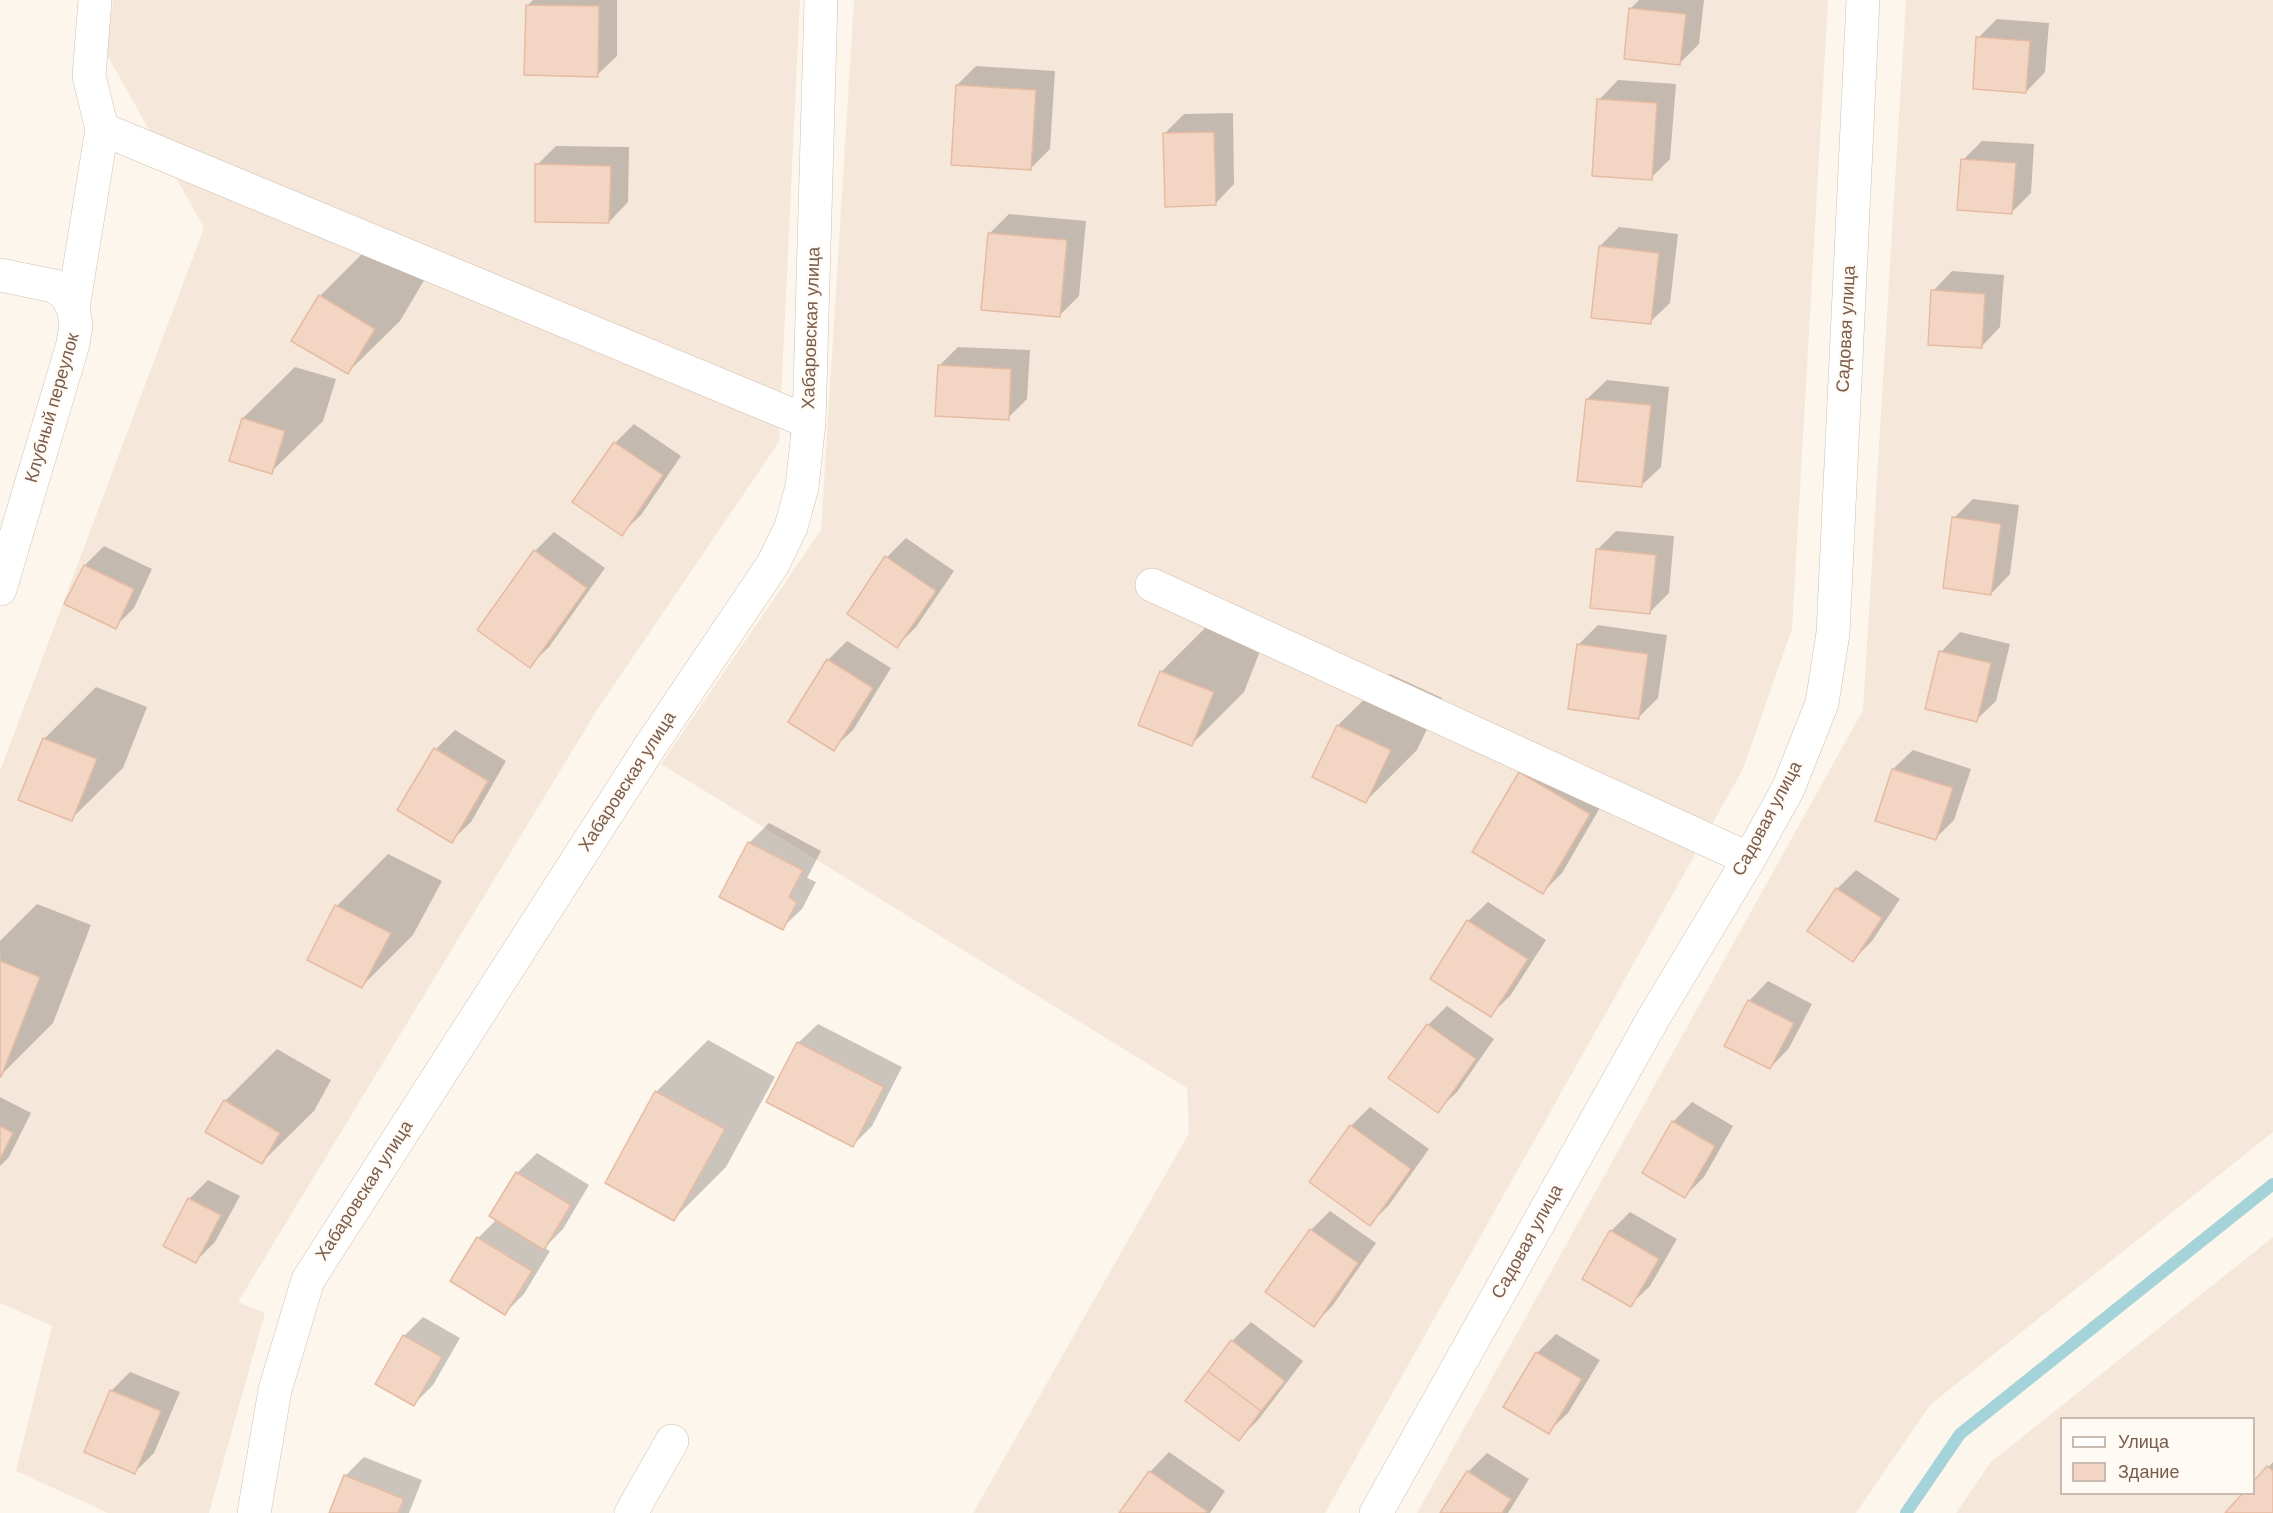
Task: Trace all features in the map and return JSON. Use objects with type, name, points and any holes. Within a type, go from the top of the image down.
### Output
[{"type":"street","points":[[73,308],[102,129],[89,76],[95,0]]},
{"type":"street","name":"Хабаровская улица","points":[[254,1513],[275,1390],[308,1280],[649,748],[773,564],[791,527],[802,487],[809,422],[821,0]]},
{"type":"street","name":"Садовая улица","points":[[1376,1513],[1653,1017],[1749,859],[1788,789],[1822,703],[1833,633],[1863,0]]},
{"type":"street","points":[[102,129],[809,422]]},
{"type":"street","name":"Клубный переулок","points":[[0,275],[54,286],[66,295],[73,308],[76,325],[74,345],[0,589]]},
{"type":"street","points":[[1152,585],[1749,859]]},
{"type":"street","points":[[631,1513],[672,1441]]},
{"type":"shaded area","points":[[113,0],[800,0],[779,442],[597,710],[238,1302],[265,1313],[209,1513],[108,1513],[16,1471],[52,1326],[0,1303],[0,771],[204,228],[106,53]]},
{"type":"shaded area","points":[[854,0],[1828,0],[1792,629],[1743,769],[1325,1513],[973,1513],[1189,1133],[1187,1088],[661,764],[821,530]]},
{"type":"shaded area","points":[[1906,0],[2273,0],[2273,1132],[1930,1405],[1856,1513],[1417,1513],[1863,710]]},
{"type":"shaded area","points":[[2273,1237],[2273,1513],[1956,1513],[1991,1462]]},
{"type":"building","points":[[526,5],[599,6],[598,77],[524,75]]},
{"type":"building","points":[[1629,8],[1686,14],[1680,65],[1624,59]]},
{"type":"building","points":[[1976,37],[2030,41],[2026,93],[1973,89]]},
{"type":"building","points":[[956,85],[1036,90],[1031,170],[951,165]]},
{"type":"building","points":[[1597,99],[1657,103],[1652,180],[1592,176]]},
{"type":"building","points":[[1214,132],[1216,205],[1165,207],[1163,133]]},
{"type":"building","points":[[1961,159],[2016,163],[2012,214],[1957,210]]},
{"type":"building","points":[[535,164],[611,166],[609,223],[535,222]]},
{"type":"building","points":[[988,233],[1067,240],[1060,317],[981,310]]},
{"type":"building","points":[[1599,246],[1659,253],[1651,324],[1591,318]]},
{"type":"building","points":[[1931,290],[1985,294],[1982,348],[1928,345]]},
{"type":"building","points":[[319,295],[375,329],[348,374],[291,341]]},
{"type":"building","points":[[938,365],[1011,369],[1009,420],[935,416]]},
{"type":"building","points":[[1586,399],[1651,405],[1642,487],[1577,481]]},
{"type":"building","points":[[242,418],[285,431],[272,474],[229,461]]},
{"type":"building","points":[[614,442],[663,475],[622,536],[572,502]]},
{"type":"building","points":[[1952,517],[2001,524],[1991,595],[1943,588]]},
{"type":"building","points":[[1596,549],[1656,555],[1650,614],[1590,608]]},
{"type":"building","points":[[534,550],[587,588],[530,668],[477,630]]},
{"type":"building","points":[[885,556],[936,591],[897,648],[847,614]]},
{"type":"building","points":[[84,565],[134,589],[116,629],[64,604]]},
{"type":"building","points":[[1577,644],[1648,654],[1639,719],[1568,709]]},
{"type":"building","points":[[1939,651],[1991,663],[1977,722],[1925,709]]},
{"type":"building","points":[[827,659],[873,688],[834,751],[788,722]]},
{"type":"building","points":[[1160,671],[1214,692],[1192,746],[1138,725]]},
{"type":"building","points":[[1337,725],[1391,750],[1366,803],[1312,777]]},
{"type":"building","points":[[43,738],[97,759],[72,821],[18,800]]},
{"type":"building","points":[[434,748],[488,781],[452,843],[397,810]]},
{"type":"building","points":[[1892,769],[1953,788],[1936,840],[1875,821]]},
{"type":"building","points":[[1519,772],[1590,814],[1543,894],[1472,852]]},
{"type":"building","points":[[748,842],[803,870],[789,897],[797,902],[783,930],[719,897]]},
{"type":"building","points":[[1836,888],[1882,918],[1853,962],[1807,931]]},
{"type":"building","points":[[335,905],[391,933],[362,988],[307,960]]},
{"type":"building","points":[[1467,920],[1528,959],[1491,1017],[1430,979]]},
{"type":"building","points":[[0,961],[40,977],[1,1077],[0,1076]]},
{"type":"building","points":[[1748,1000],[1794,1023],[1770,1069],[1724,1046]]},
{"type":"building","points":[[1427,1024],[1476,1059],[1438,1113],[1388,1078]]},
{"type":"building","points":[[797,1042],[884,1087],[853,1147],[766,1102]]},
{"type":"building","points":[[655,1091],[725,1129],[674,1221],[605,1183]]},
{"type":"building","points":[[224,1100],[280,1133],[262,1164],[205,1132]]},
{"type":"building","points":[[1672,1121],[1715,1146],[1685,1198],[1642,1173]]},
{"type":"building","points":[[1350,1125],[1411,1169],[1370,1226],[1309,1182]]},
{"type":"building","points":[[0,1126],[13,1133],[0,1159]]},
{"type":"building","points":[[516,1172],[571,1205],[544,1250],[489,1216]]},
{"type":"building","points":[[188,1198],[221,1215],[196,1263],[163,1246]]},
{"type":"building","points":[[1310,1229],[1358,1263],[1314,1327],[1265,1292]]},
{"type":"building","points":[[1610,1230],[1659,1259],[1631,1307],[1582,1279]]},
{"type":"building","points":[[477,1237],[532,1271],[505,1315],[450,1281]]},
{"type":"building","points":[[403,1335],[442,1357],[414,1406],[375,1384]]},
{"type":"building","points":[[1231,1340],[1285,1381],[1261,1411],[1208,1371]]},
{"type":"building","points":[[1536,1352],[1582,1379],[1549,1434],[1503,1407]]},
{"type":"building","points":[[1208,1371],[1261,1411],[1239,1441],[1185,1401]]},
{"type":"building","points":[[110,1390],[161,1411],[135,1474],[84,1452]]},
{"type":"building","points":[[2267,1466],[2273,1471],[2273,1513],[2225,1513],[2241,1495],[2255,1495],[2255,1480]]},
{"type":"building","points":[[1149,1471],[1207,1511],[1205,1513],[1119,1513]]},
{"type":"building","points":[[1467,1471],[1511,1499],[1502,1513],[1440,1513]]},
{"type":"building","points":[[344,1475],[404,1499],[398,1513],[329,1513]]},
{"type":"waterway","points":[[1906,1513],[1960,1434],[2273,1184]]}]
